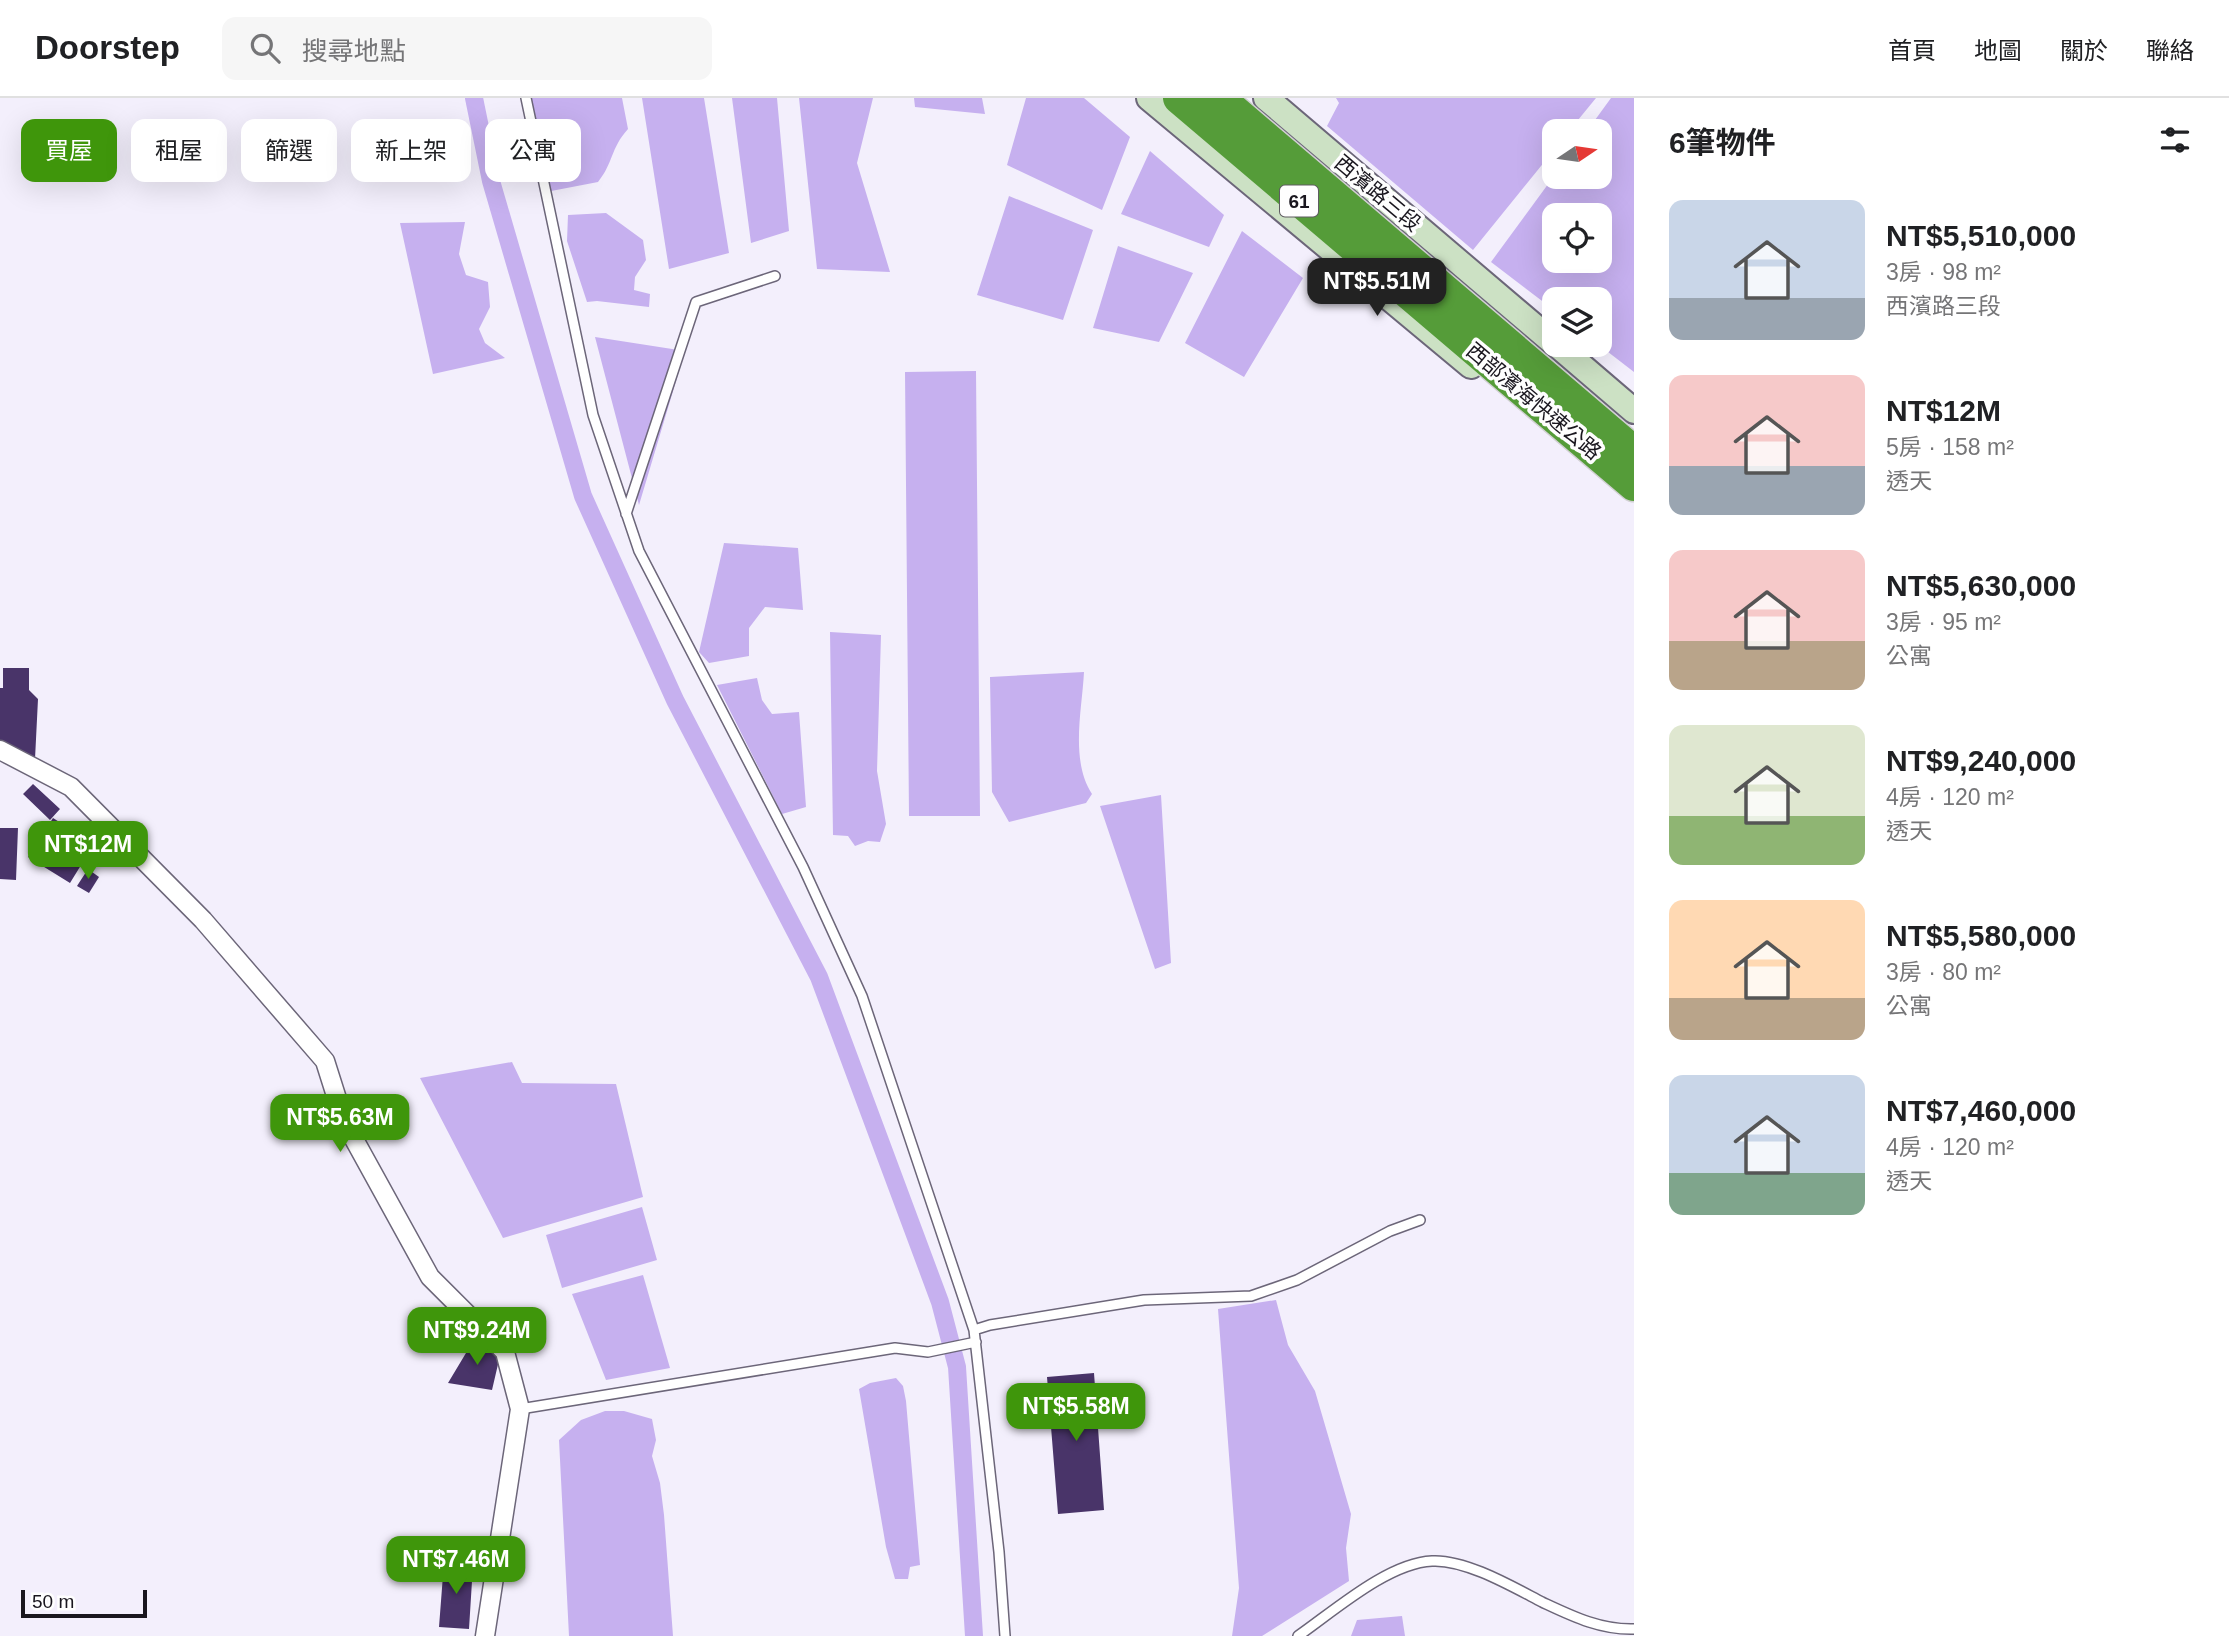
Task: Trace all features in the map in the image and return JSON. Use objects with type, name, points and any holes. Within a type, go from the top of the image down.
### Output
[{"type":"highway","name":"西部濱海快速公路","points":[[1179,98],[1634,485]]},
{"type":"highway","name":"西部濱海快速公路","points":[[1219,98],[1634,452]]},
{"type":"street","points":[[1149,98],[1634,502]]},
{"type":"street","name":"西濱路三段","points":[[1266,98],[1542,333]]},
{"type":"street","name":"西濱路三段","points":[[1570,357],[1634,411]]},
{"type":"street","points":[[0,750],[71,788],[203,920],[325,1061],[344,1121],[430,1277],[505,1352],[520,1409],[485,1636]]},
{"type":"lane","points":[[526,98],[593,415],[639,551],[803,867],[862,996],[974,1330],[999,1552],[1005,1636]]},
{"type":"lane","points":[[626,514],[696,302],[775,276]]},
{"type":"lane","points":[[974,1330],[990,1325],[1144,1300],[1251,1296],[1297,1280],[1390,1231],[1420,1220]]},
{"type":"lane","points":[[520,1409],[895,1348],[928,1352],[976,1342]]},
{"type":"lane","points":[[1298,1636],[1373,1583],[1414,1563],[1435,1560],[1481,1572],[1594,1625],[1634,1629]]},
{"type":"shaded area","points":[[527,98],[622,98],[628,129],[598,182],[546,192],[544,182],[581,182],[581,119],[531,119]]},
{"type":"shaded area","points":[[642,98],[704,98],[729,253],[669,269]]},
{"type":"shaded area","points":[[732,98],[777,98],[789,231],[751,243]]},
{"type":"shaded area","points":[[799,98],[873,98],[857,163],[890,272],[817,269]]},
{"type":"shaded area","points":[[914,98],[982,98],[985,114],[915,107]]},
{"type":"shaded area","points":[[1026,98],[1084,98],[1130,137],[1102,210],[1007,165]]},
{"type":"shaded area","points":[[1336,98],[1596,98],[1579,119],[1542,119],[1542,165],[1473,250],[1327,126],[1339,103]]},
{"type":"shaded area","points":[[1611,98],[1634,98],[1634,372],[1612,355],[1612,287],[1542,287],[1542,301],[1491,262],[1544,189],[1612,189],[1612,119],[1596,119]]},
{"type":"shaded area","points":[[1150,151],[1224,215],[1209,247],[1121,214]]},
{"type":"shaded area","points":[[1009,196],[1093,230],[1063,320],[977,295]]},
{"type":"shaded area","points":[[606,213],[643,240],[646,260],[635,277],[634,290],[650,294],[649,307],[587,302],[567,241],[568,215]]},
{"type":"shaded area","points":[[465,222],[459,254],[466,275],[488,282],[490,307],[479,329],[485,343],[505,358],[433,374],[400,223]]},
{"type":"shaded area","points":[[1242,231],[1303,278],[1244,377],[1185,343]]},
{"type":"shaded area","points":[[1118,246],[1193,273],[1159,342],[1093,328]]},
{"type":"shaded area","points":[[595,337],[685,351],[639,505]]},
{"type":"shaded area","points":[[976,371],[980,816],[909,816],[905,372]]},
{"type":"shaded area","points":[[724,543],[798,548],[803,610],[765,607],[749,628],[749,656],[709,663],[699,652]]},
{"type":"shaded area","points":[[830,632],[881,635],[877,771],[886,824],[880,842],[868,841],[855,846],[848,836],[833,835]]},
{"type":"shaded area","points":[[1084,672],[1079,751],[1085,781],[1092,794],[1086,803],[1009,822],[992,792],[990,677]]},
{"type":"shaded area","points":[[757,678],[762,700],[772,714],[799,712],[806,807],[782,814],[717,685]]},
{"type":"shaded area","points":[[1161,795],[1171,963],[1155,969],[1100,806]]},
{"type":"shaded area","points":[[512,1062],[522,1083],[616,1084],[643,1197],[503,1238],[420,1078]]},
{"type":"shaded area","points":[[642,1207],[657,1260],[562,1288],[546,1235]]},
{"type":"shaded area","points":[[643,1275],[670,1368],[606,1380],[572,1294]]},
{"type":"shaded area","points":[[1276,1300],[1288,1345],[1315,1391],[1351,1514],[1346,1548],[1349,1581],[1262,1636],[1232,1636],[1239,1588],[1218,1309]]},
{"type":"shaded area","points":[[896,1378],[903,1386],[906,1401],[920,1565],[910,1567],[908,1579],[895,1579],[886,1547],[859,1389],[870,1383]]},
{"type":"shaded area","points":[[605,1411],[624,1411],[652,1419],[656,1440],[652,1456],[660,1483],[664,1515],[673,1636],[569,1636],[559,1440],[581,1420]]},
{"type":"shaded area","points":[[1402,1616],[1405,1636],[1351,1636],[1357,1620]]},
{"type":"building","points":[[3,668],[29,668],[29,690],[38,699],[35,759],[0,745],[0,688],[3,688]]},
{"type":"building","points":[[33,784],[60,809],[50,820],[23,794]]},
{"type":"building","points":[[53,818],[94,844],[70,883],[28,857]]},
{"type":"building","points":[[0,828],[18,828],[16,880],[0,879]]},
{"type":"building","points":[[88,869],[99,877],[89,893],[77,886]]},
{"type":"building","points":[[478,1333],[499,1360],[492,1390],[448,1383]]},
{"type":"building","points":[[1094,1373],[1104,1510],[1058,1514],[1047,1377]]},
{"type":"building","points":[[444,1562],[473,1565],[469,1629],[439,1627]]},
{"type":"waterway","points":[[474,98],[491,181],[583,496],[675,700],[819,977],[940,1302],[957,1367],[974,1636]]}]
